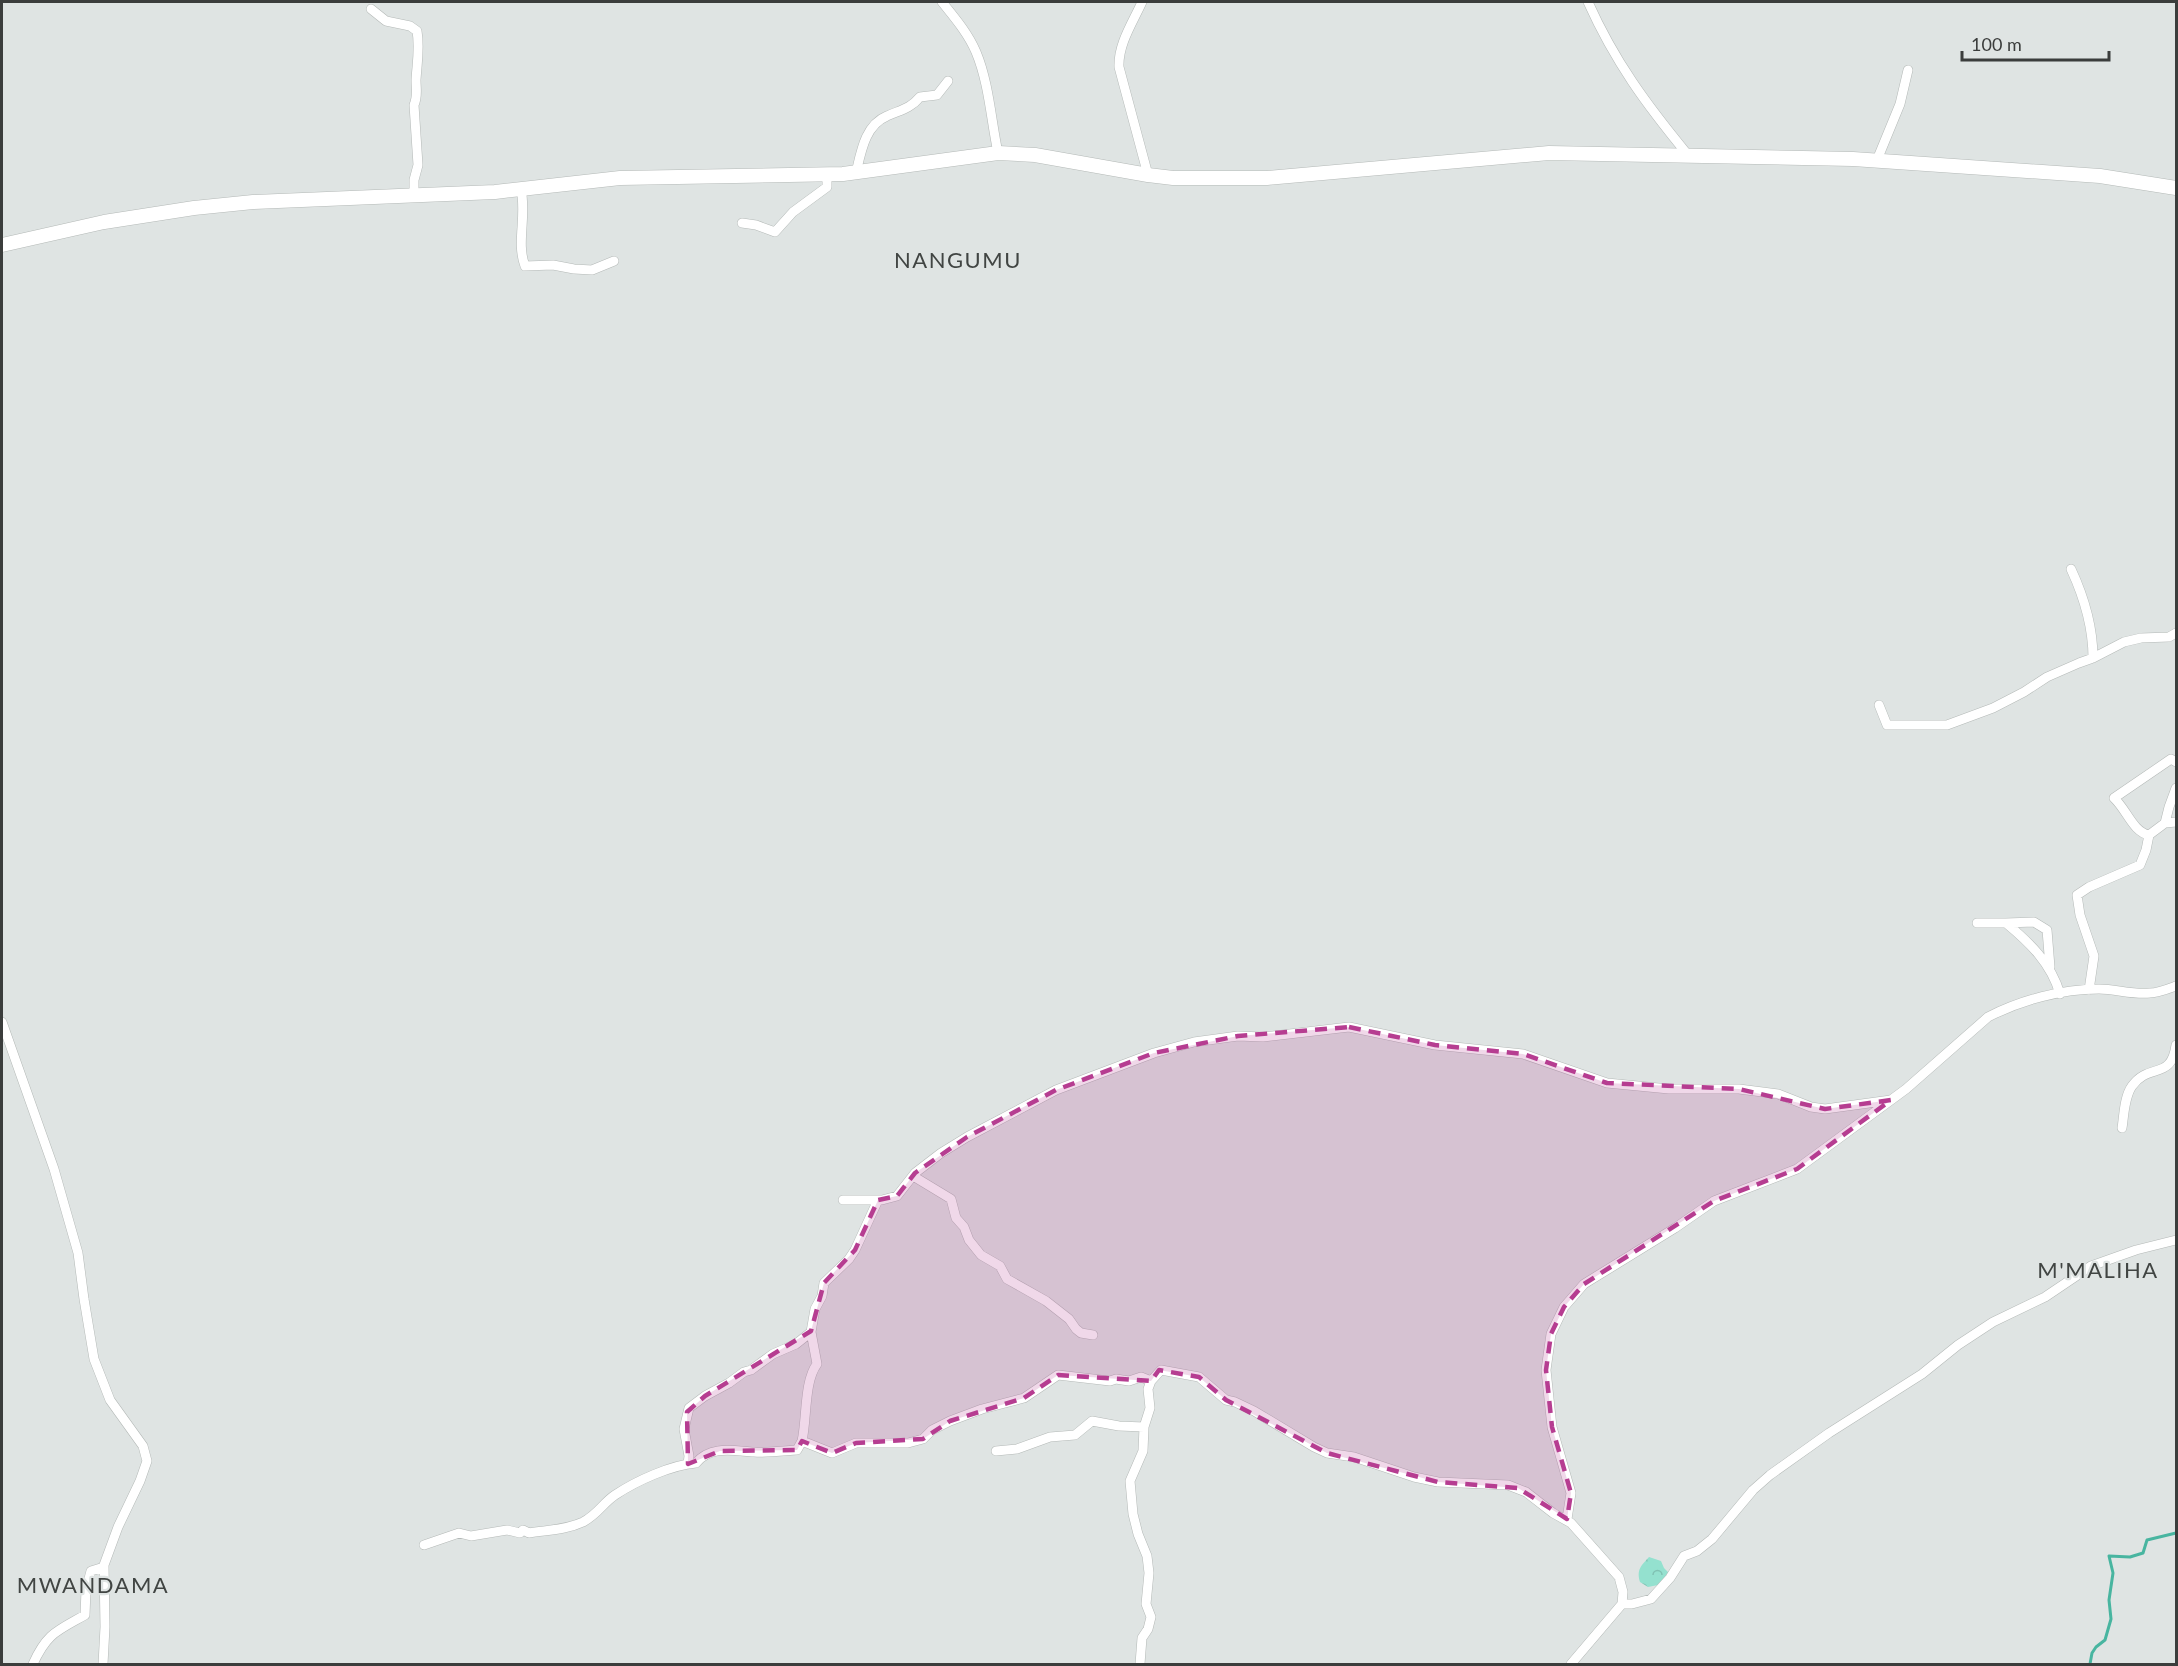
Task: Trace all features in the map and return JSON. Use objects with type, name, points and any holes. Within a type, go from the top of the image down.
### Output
[{"type":"street","points":[[942,2],[963,28],[976,52],[984,80],[998,153]]},
{"type":"street","points":[[1142,2],[1122,46],[1119,67],[1149,175]]},
{"type":"street","points":[[1588,2],[1620,66],[1688,155]]},
{"type":"street","points":[[371,9],[386,21],[410,26],[417,31],[419,59],[416,79],[417,96],[414,105],[418,165],[414,180],[414,195]]},
{"type":"street","points":[[1877,160],[1900,104],[1908,70]]},
{"type":"street","points":[[856,173],[871,127],[887,116],[901,112],[920,97],[937,95],[948,81]]},
{"type":"street","points":[[2,245],[104,222],[194,207],[521,189],[624,177],[856,173],[998,153],[1035,155],[1173,178],[1267,178],[1550,153],[1877,160],[2100,176],[2176,188]]},
{"type":"street","points":[[742,223],[775,232],[793,212],[827,187],[827,174]]},
{"type":"street","points":[[521,189],[524,214],[520,255],[525,266],[553,264],[592,270],[614,261]]},
{"type":"street","points":[[2071,569],[2086,602],[2087,620],[2093,637],[2093,658]]},
{"type":"street","points":[[1879,705],[1887,725],[1947,725],[1993,708],[2047,677],[2124,642],[2141,638],[2169,637],[2176,633]]},
{"type":"street","points":[[2149,835],[2141,833],[2133,826],[2131,818],[2114,798],[2171,759],[2176,762]]},
{"type":"street","points":[[2165,823],[2176,788]]},
{"type":"street","points":[[2089,990],[2094,956],[2080,915],[2077,895],[2089,887],[2140,865],[2149,835],[2165,823],[2176,822]]},
{"type":"street","points":[[2006,922],[2033,946],[2056,979],[2060,994]]},
{"type":"street","points":[[1977,923],[2034,922],[2047,930],[2050,969]]},
{"type":"street","points":[[1568,1519],[1570,1493],[1552,1427],[1546,1370],[1551,1335],[1564,1307],[1584,1284],[1714,1201],[1797,1169],[1891,1100],[1954,1049],[1988,1017],[2018,1003],[2060,994],[2100,989],[2150,993],[2176,986]]},
{"type":"street","points":[[2,1022],[54,1169],[78,1253],[94,1359],[110,1400],[143,1446],[147,1461],[118,1527],[104,1567],[103,1665]]},
{"type":"street","points":[[843,1200],[878,1200],[897,1196],[913,1176],[941,1153],[1056,1090],[1154,1053],[1194,1042],[1238,1036],[1276,1036],[1336,1027],[1362,1029],[1454,1047],[1523,1054],[1607,1083],[1669,1089],[1739,1089],[1778,1094],[1811,1107],[1825,1109],[1891,1100]]},
{"type":"street","points":[[2122,1128],[2128,1095],[2132,1086],[2150,1071],[2167,1068],[2174,1058],[2176,1045]]},
{"type":"street","points":[[913,1176],[951,1199],[956,1218],[964,1227],[969,1240],[981,1256],[1000,1266],[1007,1279],[1046,1301],[1069,1319],[1082,1333],[1093,1335]]},
{"type":"street","points":[[424,1545],[459,1533],[471,1536],[507,1530],[520,1533],[524,1530],[529,1533],[571,1527],[593,1516],[612,1496],[648,1478],[696,1463],[701,1456],[720,1450],[740,1449],[754,1452],[797,1450],[802,1441],[809,1385],[817,1364],[812,1332],[813,1316],[822,1296],[824,1283],[855,1250],[878,1200]]},
{"type":"street","points":[[1622,1604],[1652,1599],[1670,1578],[1684,1556],[1697,1551],[1712,1539],[1753,1490],[1770,1475],[1829,1433],[1922,1374],[1958,1345],[1993,1322],[2045,1297],[2091,1266],[2136,1250],[2176,1240]]},
{"type":"street","points":[[688,1464],[689,1456],[684,1429],[689,1408],[812,1332]]},
{"type":"street","points":[[1140,1665],[1142,1638],[1148,1629],[1151,1617],[1146,1604],[1149,1573],[1147,1556],[1133,1514],[1130,1482],[1143,1451],[1144,1427],[1150,1408],[1148,1389],[1151,1381],[1161,1370],[1199,1377],[1226,1400],[1254,1411],[1326,1453],[1354,1457],[1438,1482],[1508,1485],[1526,1492],[1553,1513],[1568,1519],[1618,1577],[1622,1585],[1622,1604],[1571,1665]]},
{"type":"street","points":[[802,1441],[832,1453],[856,1443],[908,1443],[923,1439],[932,1430],[950,1421],[982,1409],[1024,1398],[1058,1375],[1110,1381],[1116,1379],[1129,1381],[1141,1377],[1151,1381]]},
{"type":"street","points":[[996,1451],[1022,1448],[1050,1437],[1075,1435],[1092,1421],[1119,1426],[1144,1427]]},
{"type":"street","points":[[33,1665],[41,1646],[55,1633],[85,1615],[86,1590],[91,1571],[104,1567]]},
{"type":"highlighted area","points":[[1349,1027],[1435,1045],[1523,1054],[1607,1083],[1739,1089],[1825,1109],[1891,1100],[1797,1169],[1714,1201],[1584,1284],[1564,1307],[1551,1334],[1546,1370],[1552,1427],[1571,1493],[1567,1519],[1518,1488],[1438,1482],[1327,1453],[1226,1400],[1199,1377],[1171,1371],[1159,1370],[1151,1381],[1058,1375],[1024,1398],[950,1421],[923,1439],[856,1443],[832,1453],[802,1441],[797,1450],[720,1451],[688,1464],[687,1412],[705,1396],[811,1331],[824,1283],[855,1250],[878,1200],[897,1196],[915,1173],[967,1137],[1056,1090],[1154,1053],[1238,1036]]},
{"type":"green space","points":[[1649,1557],[1661,1561],[1669,1573],[1663,1584],[1648,1587],[1640,1582],[1639,1570]]},
{"type":"waterway","points":[[2090,1664],[2092,1653],[2105,1640],[2111,1619],[2109,1600],[2113,1573],[2109,1556],[2130,1557],[2143,1553],[2147,1540],[2176,1533]]},
{"type":"district","name":"NANGUMU","points":[[958,259]]},
{"type":"district","name":"M'MALIHA","points":[[2098,1269]]},
{"type":"district","name":"MWANDAMA","points":[[93,1584]]}]
